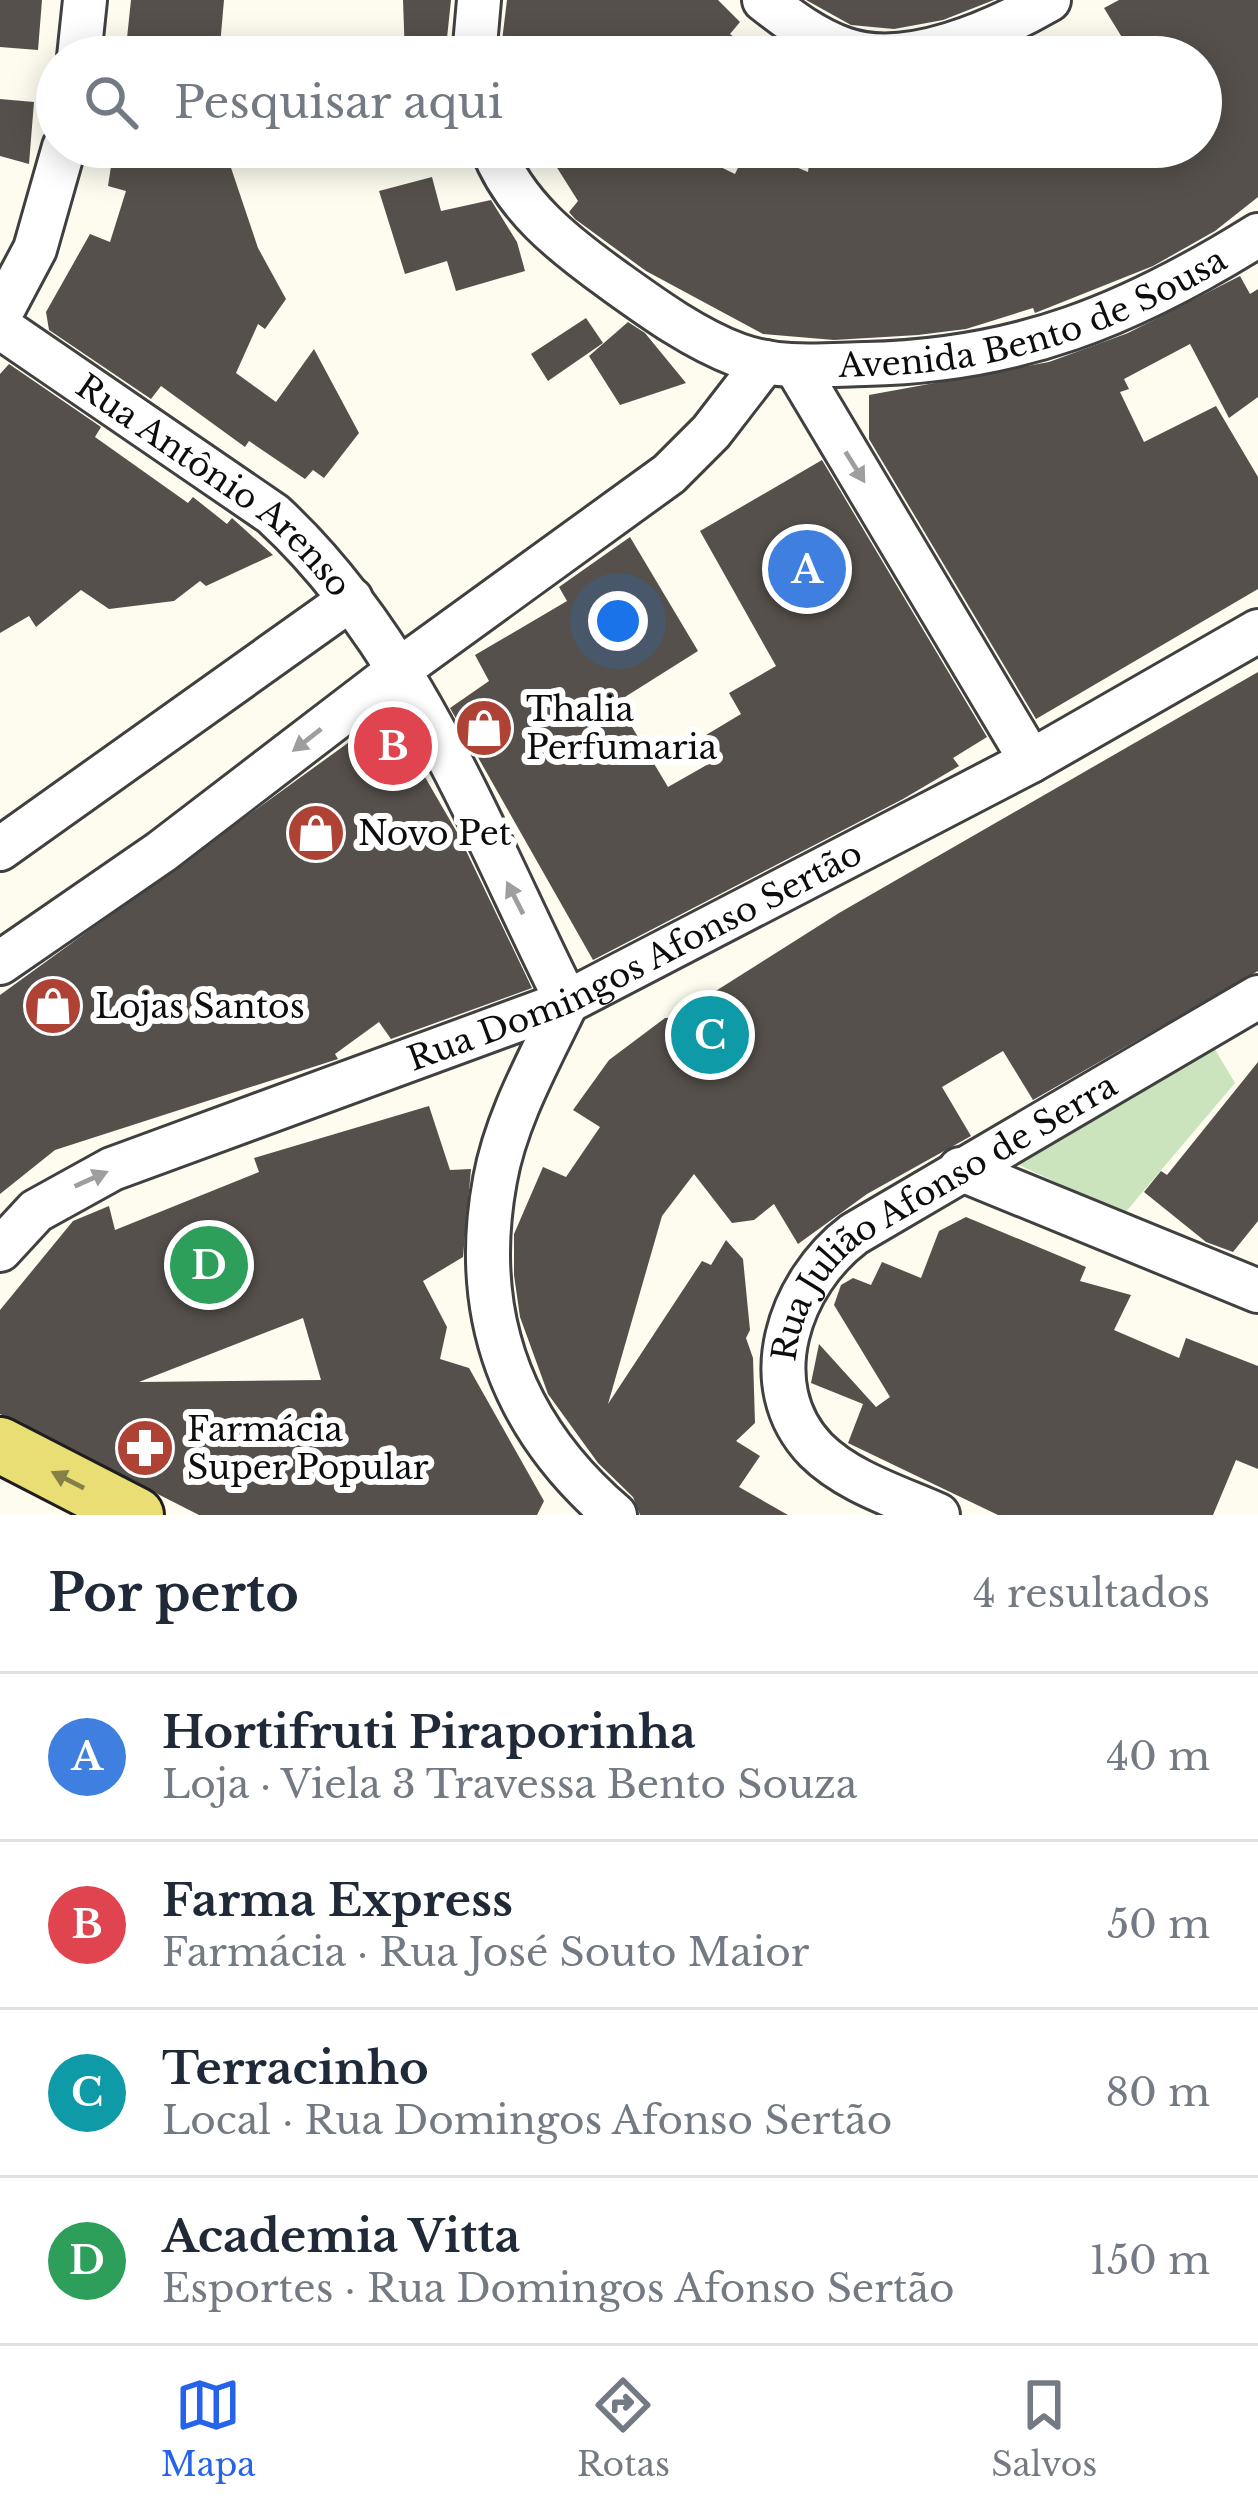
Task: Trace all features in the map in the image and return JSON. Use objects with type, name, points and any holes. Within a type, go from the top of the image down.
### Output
[{"type":"main road","points":[[0,1445],[136,1515]]},
{"type":"street","points":[[81,36],[85,0]]},
{"type":"street","points":[[476,36],[479,0]]},
{"type":"street","points":[[764,0],[820,36]]},
{"type":"street","points":[[961,36],[986,30],[1049,0]]},
{"type":"street","points":[[0,315],[35,249],[58,168]]},
{"type":"street","points":[[505,168],[532,214],[574,252],[656,311],[721,347],[780,364],[1030,761]]},
{"type":"street","name":"Avenida Bento de Sousa","points":[[780,364],[923,364],[1064,334],[1117,315],[1258,235]]},
{"type":"street","name":"Rua Antônio Arenso","points":[[0,327],[273,514],[311,550],[400,669],[567,1002]]},
{"type":"street","points":[[0,963],[161,852],[400,669],[669,474],[780,364]]},
{"type":"street","points":[[0,849],[351,599]]},
{"type":"street","name":"Rua Domingos Afonso Sertão","points":[[0,1250],[36,1211],[112,1169],[567,1002],[1030,761],[1258,631]]},
{"type":"street","name":"Rua Julião Afonso de Serra","points":[[938,1515],[859,1480],[818,1452],[795,1421],[784,1389],[787,1336],[796,1300],[825,1256],[960,1169],[1258,997]]},
{"type":"street","points":[[567,1002],[518,1107],[495,1178],[489,1246],[494,1309],[509,1377],[537,1434],[615,1515]]},
{"type":"street","points":[[960,1169],[1258,1291]]},
{"type":"green space","points":[[1213,1046],[1235,1083],[1124,1214],[1015,1163]]},
{"type":"building","points":[[0,0],[42,0],[36,50],[0,47]]},
{"type":"building","points":[[131,0],[224,0],[221,36],[127,36]]},
{"type":"building","points":[[403,0],[451,0],[447,36],[404,36]]},
{"type":"building","points":[[507,0],[718,0],[740,22],[733,36],[503,36]]},
{"type":"building","points":[[806,0],[994,0],[943,20],[894,29],[851,25]]},
{"type":"building","points":[[1119,0],[1258,0],[1258,197],[1215,231],[1153,266],[1035,313],[1033,308],[966,329],[918,335],[834,340],[763,334],[646,271],[569,212],[578,201],[557,168],[723,168],[735,174],[738,168],[808,172],[808,168],[1222,168],[1222,36],[1121,36],[1104,8]]},
{"type":"building","points":[[0,99],[34,102],[29,164],[0,156]]},
{"type":"building","points":[[111,168],[231,168],[258,248],[286,299],[265,329],[258,324],[236,373],[276,402],[314,349],[359,433],[324,478],[313,470],[305,479],[249,441],[245,447],[161,386],[151,399],[49,330],[46,312],[90,234],[110,242],[126,191],[108,186]]},
{"type":"building","points":[[432,177],[441,211],[491,200],[517,242],[525,271],[456,291],[447,261],[405,274],[379,191]]},
{"type":"building","points":[[1240,276],[1250,294],[1258,289],[1258,397],[1229,418],[1190,344],[1124,379],[1129,389],[1120,392],[1144,442],[1216,406],[1258,477],[1258,589],[1036,719],[869,439],[869,395],[1049,362],[1128,333]]},
{"type":"building","points":[[586,318],[603,343],[548,381],[531,354]]},
{"type":"building","points":[[628,322],[645,333],[686,383],[620,405],[589,356]]},
{"type":"building","points":[[9,364],[101,427],[95,437],[188,503],[193,497],[227,524],[232,518],[273,555],[206,586],[200,581],[174,601],[109,609],[81,590],[36,627],[29,616],[0,633],[0,374]]},
{"type":"building","points":[[822,460],[987,737],[953,758],[959,766],[903,799],[593,960],[450,708],[489,681],[475,655],[567,601],[559,587],[630,537],[698,651],[617,702],[668,787],[719,758],[706,735],[741,714],[729,693],[776,666],[700,531]]},
{"type":"building","points":[[1258,672],[1258,971],[1033,1100],[1003,1051],[942,1087],[971,1136],[867,1194],[798,1244],[774,1204],[754,1220],[732,1223],[694,1174],[662,1216],[608,1404],[702,1261],[711,1265],[726,1240],[743,1259],[750,1330],[746,1338],[753,1358],[755,1423],[736,1441],[760,1456],[739,1487],[788,1515],[640,1515],[633,1497],[598,1463],[548,1394],[520,1317],[514,1275],[514,1234],[543,1167],[566,1177],[600,1127],[573,1110],[609,1060],[665,1018],[673,1018],[839,913]]},
{"type":"building","points":[[381,719],[400,734],[458,834],[532,988],[391,1039],[379,1022],[335,1054],[338,1059],[55,1150],[0,1194],[0,995]]},
{"type":"building","points":[[1258,1062],[1258,1221],[1233,1252],[1206,1242],[1144,1192],[1161,1171],[1167,1175]]},
{"type":"building","points":[[429,1106],[450,1170],[471,1169],[463,1257],[423,1281],[447,1327],[440,1359],[469,1368],[544,1501],[537,1515],[199,1515],[0,1414],[0,1310],[73,1221],[109,1206],[115,1230],[259,1172],[254,1158]],"holes":[[[303,1318],[321,1380],[139,1382]]]},
{"type":"building","points":[[966,1217],[1086,1267],[1080,1281],[1131,1295],[1114,1330],[1179,1358],[1186,1338],[1258,1366],[1258,1469],[1236,1460],[1213,1515],[998,1515],[848,1443],[863,1404],[811,1383],[819,1344],[876,1407],[890,1397],[834,1305],[841,1285],[853,1278],[871,1285],[882,1262],[921,1278],[939,1231]]},
{"type":"place","name":"Hortifruti Piraporinha","points":[[807,569]]},
{"type":"place","name":"Thalia Perfumaria","points":[[484,728]]},
{"type":"place","name":"Farma Express","points":[[393,746]]},
{"type":"place","name":"Novo Pet","points":[[316,833]]},
{"type":"place","name":"Lojas Santos","points":[[53,1006]]},
{"type":"place","name":"Terracinho","points":[[710,1035]]},
{"type":"place","name":"Academia Vitta","points":[[209,1265]]},
{"type":"place","name":"Farmácia Super Popular","points":[[145,1448]]}]
